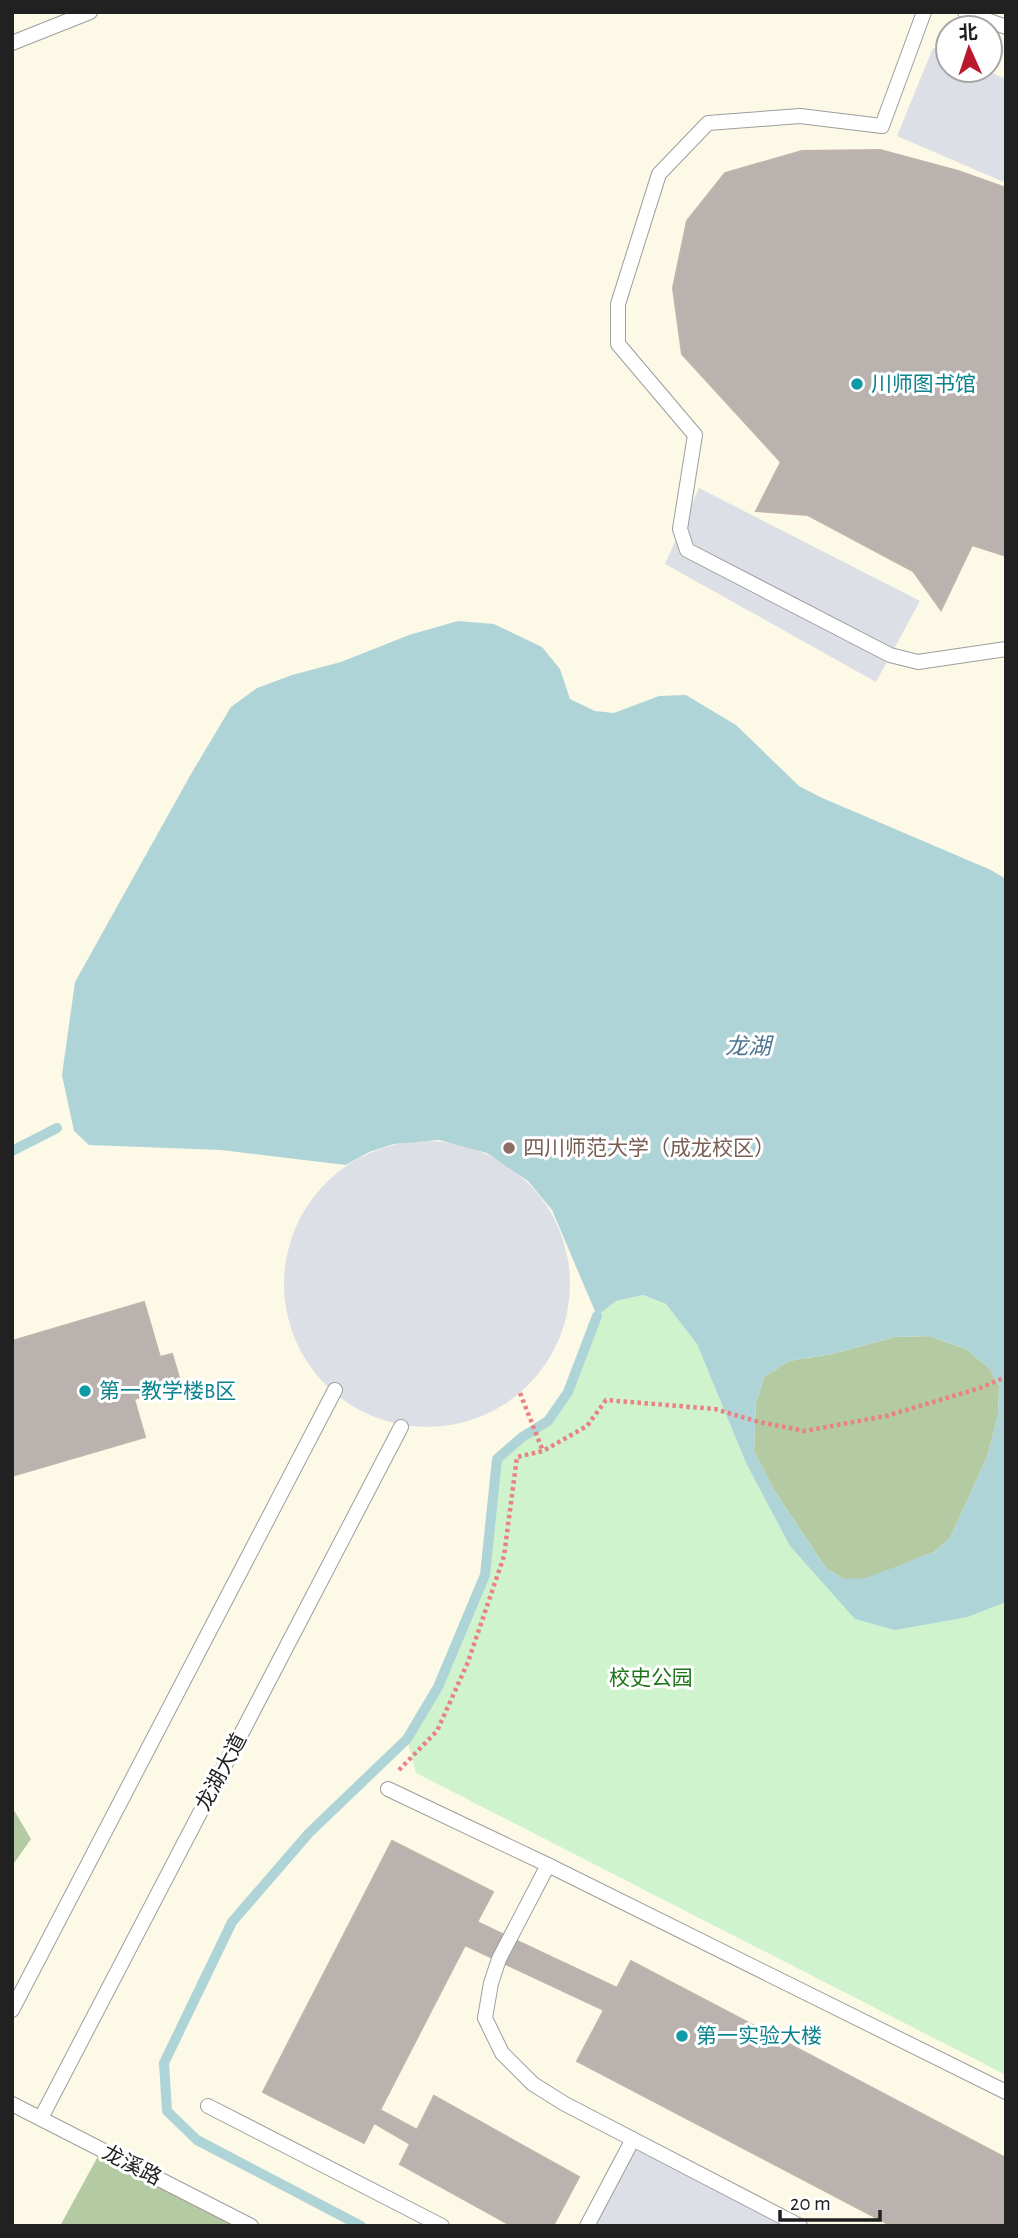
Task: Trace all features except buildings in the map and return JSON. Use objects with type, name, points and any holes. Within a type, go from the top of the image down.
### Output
[{"type":"lane","points":[[12,43],[90,12]]},
{"type":"lane","points":[[924,12],[881,125],[800,116],[708,124],[659,174],[618,304],[618,344],[695,435],[680,529],[687,550],[890,655],[918,662],[1006,649]]},
{"type":"lane","points":[[12,2010],[335,1390]]},
{"type":"lane","name":"龙湖大道","points":[[41,2118],[401,1427]]},
{"type":"lane","points":[[388,1789],[548,1865],[1006,2092]]},
{"type":"lane","points":[[548,1865],[499,1959],[491,1983],[485,2018],[502,2053],[533,2084],[565,2104],[800,2226]]},
{"type":"lane","name":"龙溪路","points":[[12,2104],[251,2226]]},
{"type":"lane","points":[[208,2106],[442,2226]]},
{"type":"lane","points":[[587,2226],[633,2139]]},
{"type":"path","points":[[388,1789],[399,1769],[437,1731],[468,1662],[504,1556],[517,1457],[543,1451],[587,1426],[606,1400],[716,1409],[759,1422],[805,1431],[886,1416],[979,1388],[1006,1377]]},
{"type":"path","points":[[520,1393],[543,1451]]},
{"type":"shaded area","name":"四川师范大学（成龙校区）","points":[[12,12],[1006,12],[1006,2226],[12,2226]]},
{"type":"shaded area","points":[[933,48],[934,84],[1004,84],[1004,78],[1006,79],[1006,183],[897,136]]},
{"type":"shaded area","points":[[699,488],[920,601],[876,682],[665,564]]},
{"type":"shaded area","points":[[413,1141],[441,1141],[469,1147],[495,1158],[518,1173],[538,1193],[553,1216],[564,1242],[570,1284],[568,1312],[553,1352],[538,1375],[518,1395],[495,1410],[469,1421],[441,1427],[413,1427],[385,1421],[359,1410],[336,1395],[316,1375],[301,1352],[290,1326],[284,1298],[284,1270],[290,1242],[301,1216],[316,1193],[336,1173],[359,1158],[385,1147]]},
{"type":"shaded area","points":[[633,2139],[800,2226],[587,2226]]},
{"type":"green space","name":"校史公园","points":[[643,1295],[666,1304],[697,1344],[746,1463],[855,1619],[968,1617],[1006,1602],[1006,2075],[416,1773],[407,1739],[438,1687],[485,1575],[497,1459],[542,1430],[559,1406],[597,1316],[616,1301]]},
{"type":"green space","points":[[929,1336],[966,1349],[989,1368],[999,1386],[998,1416],[987,1457],[950,1538],[934,1552],[866,1579],[844,1579],[826,1568],[774,1490],[754,1451],[756,1403],[764,1377],[789,1361],[832,1354],[895,1337]]},
{"type":"green space","points":[[12,1807],[31,1839],[12,1866]]},
{"type":"green space","points":[[102,2149],[251,2226],[60,2226]]},
{"type":"water","name":"龙湖","points":[[458,621],[494,624],[542,647],[560,669],[570,699],[595,711],[614,713],[659,696],[686,695],[736,725],[799,786],[1006,879],[1006,1602],[968,1617],[895,1630],[855,1619],[790,1546],[746,1463],[697,1344],[666,1304],[643,1295],[616,1301],[597,1316],[552,1210],[528,1181],[487,1153],[439,1140],[394,1144],[369,1152],[346,1165],[221,1150],[89,1145],[74,1131],[62,1075],[75,982],[231,707],[257,688],[341,662],[409,635]],"holes":[[[929,1336],[966,1349],[989,1368],[999,1386],[998,1416],[987,1457],[950,1538],[934,1552],[866,1578],[844,1579],[826,1568],[774,1490],[754,1451],[756,1403],[764,1377],[789,1361],[832,1354],[895,1337]]]},
{"type":"waterway","points":[[12,1151],[57,1128]]},
{"type":"waterway","points":[[361,2226],[197,2140],[167,2111],[164,2063],[232,1922],[309,1833],[407,1739],[438,1687],[485,1575],[497,1459],[521,1438],[548,1421],[568,1392],[597,1316]]},
{"type":"place","name":"川师图书馆","points":[[857,384]]},
{"type":"place","name":"四川师范大学（成龙校区）","points":[[509,1148]]},
{"type":"place","name":"第一教学楼B区","points":[[85,1391]]},
{"type":"place","name":"第一实验大楼","points":[[682,2036]]}]
